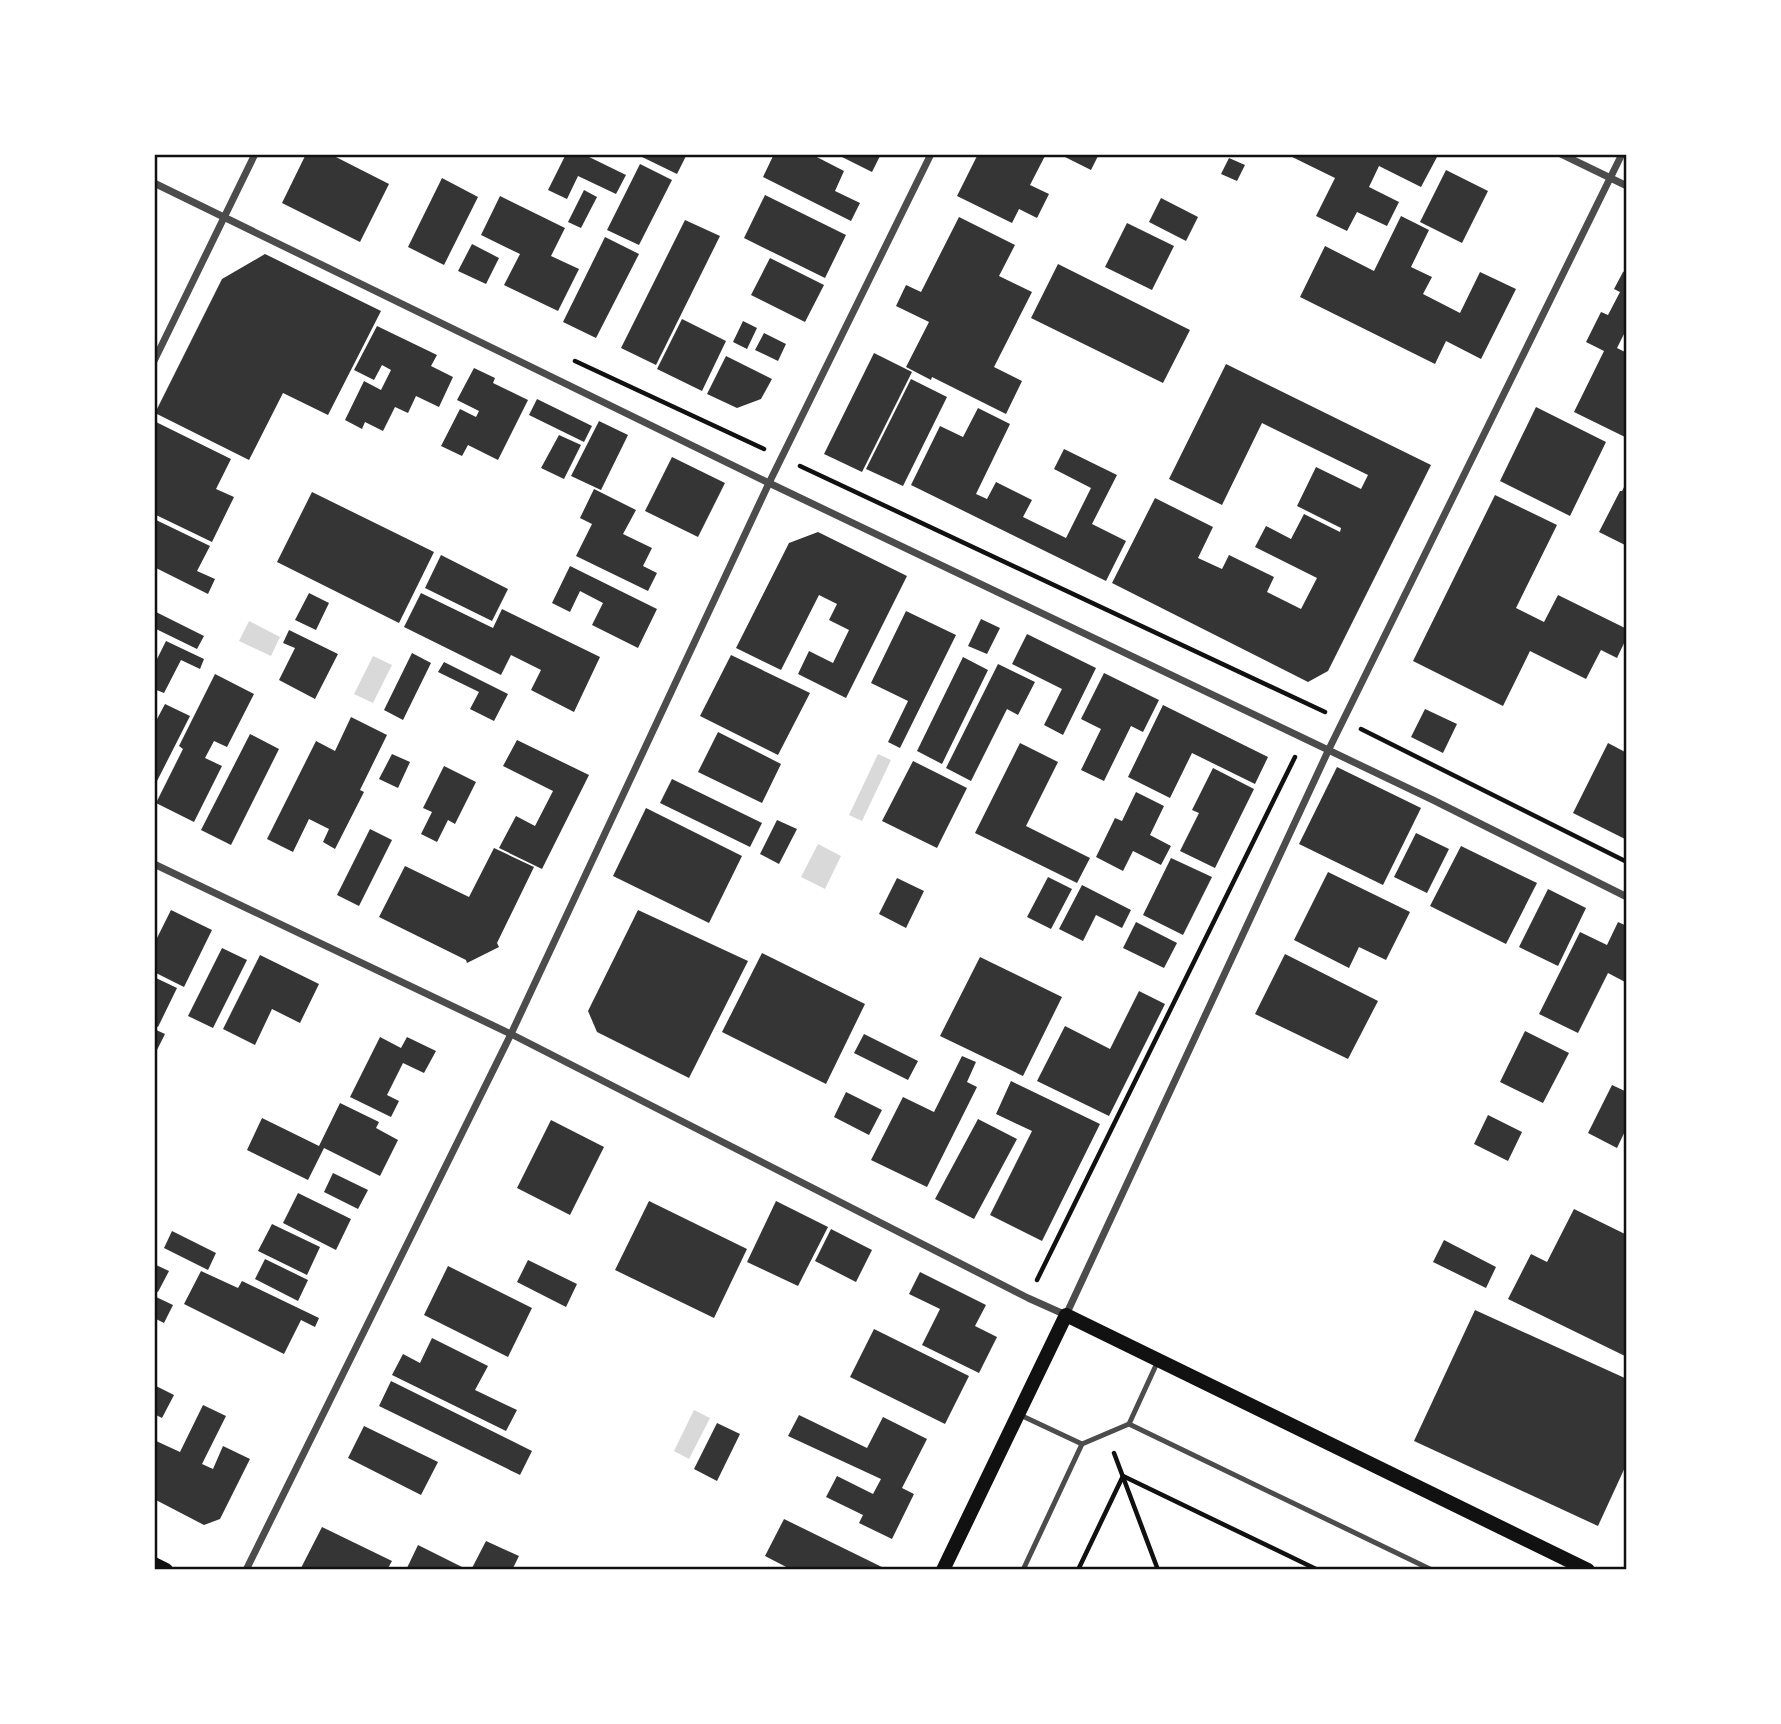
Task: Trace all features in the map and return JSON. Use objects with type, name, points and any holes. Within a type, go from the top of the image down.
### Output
[{"type":"main road","points":[[943,1570],[1066,1315],[1588,1570]]},
{"type":"main road","points":[[154,1564],[166,1570]]},
{"type":"street","points":[[154,361],[255,154]]},
{"type":"street","points":[[246,1570],[511,1034],[768,483],[931,154]]},
{"type":"street","points":[[1561,154],[1627,186]]},
{"type":"street","points":[[154,864],[511,1034],[1066,1315],[1329,749],[1622,154]]},
{"type":"street","points":[[154,183],[768,483],[1329,749],[1627,897]]},
{"type":"lane","points":[[1023,1570],[1082,1444],[1129,1424],[1158,1360]]},
{"type":"lane","points":[[1018,1414],[1082,1444]]},
{"type":"lane","points":[[1129,1424],[1433,1570]]},
{"type":"path","points":[[568,357],[1344,721],[1627,862]]},
{"type":"path","points":[[1028,1298],[1304,738]]},
{"type":"path","points":[[1107,1433],[1158,1570]]},
{"type":"path","points":[[1078,1570],[1123,1476]]},
{"type":"path","points":[[1123,1476],[1318,1570]]},
{"type":"shaded area","points":[[249,621],[280,637],[271,656],[239,641]]},
{"type":"shaded area","points":[[373,656],[392,665],[373,703],[354,694]]},
{"type":"shaded area","points":[[878,754],[891,760],[862,821],[849,815]]},
{"type":"shaded area","points":[[818,844],[841,856],[825,889],[801,877]]},
{"type":"shaded area","points":[[694,1410],[710,1418],[689,1459],[674,1451]]},
{"type":"building","points":[[306,154],[330,154],[389,184],[360,242],[282,203]]},
{"type":"building","points":[[566,154],[583,154],[626,175],[616,194],[578,176],[567,199],[548,190]]},
{"type":"building","points":[[687,154],[677,174],[640,156]]},
{"type":"building","points":[[774,154],[811,154],[844,171],[835,191],[860,203],[851,221],[763,177]]},
{"type":"building","points":[[836,154],[881,154],[872,172]]},
{"type":"building","points":[[978,154],[1046,154],[1030,185],[1049,194],[1037,218],[1019,209],[1012,223],[957,196]]},
{"type":"building","points":[[1059,154],[1099,154],[1091,170]]},
{"type":"building","points":[[1286,154],[1431,154],[1437,157],[1421,187],[1379,166],[1369,187],[1399,202],[1387,226],[1357,212],[1347,231],[1316,216],[1335,178]]},
{"type":"building","points":[[1229,158],[1245,165],[1237,181],[1221,174]]},
{"type":"building","points":[[640,164],[672,180],[639,245],[607,230]]},
{"type":"building","points":[[1446,170],[1488,191],[1462,243],[1420,222]]},
{"type":"building","points":[[442,178],[478,197],[444,265],[408,247]]},
{"type":"building","points":[[584,190],[597,197],[581,228],[568,222]]},
{"type":"building","points":[[765,195],[846,235],[825,278],[744,238]]},
{"type":"building","points":[[500,196],[565,228],[551,256],[579,269],[558,311],[504,285],[520,254],[481,235]]},
{"type":"building","points":[[1161,198],[1198,217],[1186,241],[1149,222]]},
{"type":"building","points":[[1401,216],[1429,230],[1411,267],[1432,277],[1423,294],[1460,313],[1480,272],[1516,289],[1481,359],[1446,341],[1435,364],[1300,297],[1325,246],[1374,271]]},
{"type":"building","points":[[959,217],[1015,245],[999,276],[1032,292],[994,367],[1022,381],[1006,414],[906,367],[929,322],[896,306],[906,285],[921,292]]},
{"type":"building","points":[[685,220],[720,236],[656,365],[621,348]]},
{"type":"building","points":[[1127,223],[1174,246],[1152,290],[1105,267]]},
{"type":"building","points":[[605,237],[639,254],[596,338],[563,322]]},
{"type":"building","points":[[472,244],[499,258],[486,284],[458,271]]},
{"type":"building","points":[[265,254],[381,311],[328,415],[283,393],[249,460],[155,413],[222,279]]},
{"type":"building","points":[[770,258],[824,285],[805,322],[751,295]]},
{"type":"building","points":[[1058,264],[1190,330],[1163,383],[1031,318]]},
{"type":"building","points":[[1627,270],[1627,328],[1617,348],[1627,353],[1627,438],[1574,412],[1604,351],[1586,342],[1601,312],[1608,315],[1620,292],[1614,289],[1623,272]]},
{"type":"building","points":[[682,319],[726,341],[702,391],[657,369]]},
{"type":"building","points":[[743,321],[757,328],[747,349],[733,342]]},
{"type":"building","points":[[377,326],[437,355],[431,366],[453,377],[439,407],[416,396],[408,413],[395,407],[383,431],[365,422],[362,429],[345,420],[364,381],[381,390],[391,370],[382,365],[374,380],[354,370]]},
{"type":"building","points":[[764,333],[786,344],[778,361],[755,350]]},
{"type":"building","points":[[874,353],[912,372],[862,472],[824,454]]},
{"type":"building","points":[[726,356],[772,379],[761,399],[737,408],[707,394]]},
{"type":"building","points":[[1226,364],[1431,465],[1328,671],[1308,682],[1112,583],[1155,498],[1213,527],[1198,558],[1222,569],[1229,555],[1274,577],[1267,592],[1301,609],[1317,578],[1255,547],[1266,526],[1291,539],[1304,514],[1340,532],[1341,528],[1297,506],[1316,467],[1361,489],[1368,475],[1262,423],[1222,505],[1169,479]]},
{"type":"building","points":[[474,368],[495,378],[493,383],[528,400],[498,460],[468,445],[462,456],[441,446],[460,409],[476,417],[479,411],[457,400]]},
{"type":"building","points":[[911,379],[947,397],[903,486],[866,469]]},
{"type":"building","points":[[537,399],[592,426],[584,442],[529,415]]},
{"type":"building","points":[[1536,407],[1606,442],[1570,516],[1500,481]]},
{"type":"building","points":[[978,408],[1010,424],[976,494],[987,499],[996,482],[1032,500],[1023,517],[1066,538],[1091,488],[1054,469],[1064,449],[1117,475],[1092,524],[1126,541],[1106,581],[911,485],[940,426],[963,437]]},
{"type":"building","points":[[154,421],[231,459],[216,489],[234,497],[212,542],[154,514]]},
{"type":"building","points":[[599,421],[628,435],[601,490],[571,476]]},
{"type":"building","points":[[559,435],[581,445],[564,479],[541,468]]},
{"type":"building","points":[[672,457],[725,483],[698,537],[645,511]]},
{"type":"building","points":[[1627,481],[1627,546],[1599,532]]},
{"type":"building","points":[[594,489],[636,510],[623,534],[652,548],[643,566],[657,573],[648,591],[576,556],[592,524],[580,518]]},
{"type":"building","points":[[312,492],[434,552],[399,623],[277,562]]},
{"type":"building","points":[[1495,495],[1557,525],[1516,608],[1544,622],[1558,595],[1627,629],[1627,637],[1617,658],[1601,650],[1586,679],[1530,651],[1503,706],[1413,661]]},
{"type":"building","points":[[154,519],[210,546],[197,571],[215,579],[208,594],[154,567]]},
{"type":"building","points":[[818,532],[907,576],[846,698],[798,674],[809,651],[833,663],[849,630],[829,620],[837,604],[819,595],[781,670],[736,648],[789,543]]},
{"type":"building","points":[[441,555],[508,589],[492,621],[425,588]]},
{"type":"building","points":[[570,566],[657,609],[638,648],[592,625],[603,603],[580,591],[570,612],[552,603]]},
{"type":"building","points":[[309,593],[329,603],[316,630],[295,620]]},
{"type":"building","points":[[421,593],[493,628],[502,609],[600,657],[574,712],[531,690],[541,670],[511,655],[501,675],[404,627]]},
{"type":"building","points":[[154,611],[204,636],[197,649],[154,628]]},
{"type":"building","points":[[906,611],[956,635],[900,748],[888,742],[908,701],[871,683]]},
{"type":"building","points":[[981,619],[1000,628],[987,654],[968,646]]},
{"type":"building","points":[[289,630],[338,654],[315,699],[279,680],[295,648],[283,643]]},
{"type":"building","points":[[1027,634],[1096,668],[1063,735],[1044,725],[1062,689],[1012,664]]},
{"type":"building","points":[[166,641],[204,659],[200,669],[181,660],[164,693],[154,689],[154,665]]},
{"type":"building","points":[[412,653],[431,663],[403,720],[384,710]]},
{"type":"building","points":[[731,655],[810,693],[778,755],[700,716]]},
{"type":"building","points":[[963,657],[988,670],[942,764],[917,751]]},
{"type":"building","points":[[444,662],[508,694],[494,721],[470,709],[479,692],[438,672]]},
{"type":"building","points":[[998,664],[1035,682],[1018,715],[1007,709],[971,781],[946,768]]},
{"type":"building","points":[[1104,673],[1159,700],[1143,732],[1131,726],[1104,781],[1081,770],[1101,729],[1081,719]]},
{"type":"building","points":[[215,674],[254,694],[227,747],[214,741],[205,758],[222,766],[194,822],[156,803],[183,749],[179,746]]},
{"type":"building","points":[[165,704],[190,716],[154,787],[154,720],[156,721]]},
{"type":"building","points":[[1163,705],[1268,757],[1255,784],[1192,753],[1170,798],[1128,777]]},
{"type":"building","points":[[1425,709],[1457,724],[1443,753],[1411,737]]},
{"type":"building","points":[[351,717],[387,735],[360,790],[364,792],[335,849],[323,842],[329,829],[309,819],[293,852],[267,839],[316,741],[335,751]]},
{"type":"building","points":[[718,732],[781,764],[762,803],[698,772]]},
{"type":"building","points":[[250,734],[279,749],[231,845],[201,830]]},
{"type":"building","points":[[517,740],[589,775],[542,869],[499,848],[516,816],[535,826],[553,791],[503,766]]},
{"type":"building","points":[[1020,743],[1058,762],[1026,826],[1090,858],[1077,883],[975,833]]},
{"type":"building","points":[[1608,743],[1627,753],[1627,840],[1573,813]]},
{"type":"building","points":[[392,754],[410,762],[398,788],[379,779]]},
{"type":"building","points":[[913,761],[967,788],[937,848],[882,821]]},
{"type":"building","points":[[444,766],[476,782],[455,824],[448,820],[437,842],[421,834],[432,812],[423,808]]},
{"type":"building","points":[[1337,767],[1421,808],[1383,885],[1299,844]]},
{"type":"building","points":[[1213,768],[1254,789],[1215,868],[1180,851],[1199,813],[1192,810]]},
{"type":"building","points":[[672,779],[762,823],[750,847],[660,803]]},
{"type":"building","points":[[1136,792],[1164,806],[1150,835],[1171,846],[1161,865],[1133,851],[1123,871],[1096,857],[1115,818],[1122,821]]},
{"type":"building","points":[[646,808],[742,856],[709,923],[613,876]]},
{"type":"building","points":[[777,820],[797,829],[779,864],[760,854]]},
{"type":"building","points":[[370,829],[392,840],[359,906],[337,895]]},
{"type":"building","points":[[1416,833],[1449,849],[1427,893],[1394,877]]},
{"type":"building","points":[[1461,846],[1537,883],[1506,944],[1430,906]]},
{"type":"building","points":[[494,848],[534,867],[497,943],[499,947],[467,963],[466,960],[379,917],[405,866],[469,897]]},
{"type":"building","points":[[1171,858],[1212,877],[1183,935],[1143,915]]},
{"type":"building","points":[[1328,872],[1410,912],[1386,960],[1359,947],[1349,968],[1294,940]]},
{"type":"building","points":[[1048,877],[1072,889],[1051,929],[1027,917]]},
{"type":"building","points":[[897,878],[924,891],[906,928],[879,914]]},
{"type":"building","points":[[1082,885],[1131,910],[1122,928],[1096,915],[1083,941],[1059,929]]},
{"type":"building","points":[[1548,889],[1586,908],[1558,966],[1519,947]]},
{"type":"building","points":[[171,910],[212,930],[184,987],[154,972],[154,944]]},
{"type":"building","points":[[638,910],[748,961],[689,1078],[597,1032],[588,1011]]},
{"type":"building","points":[[1136,922],[1177,943],[1164,968],[1123,948]]},
{"type":"building","points":[[1618,922],[1627,926],[1627,983],[1608,973],[1578,1033],[1539,1014],[1580,932],[1607,945]]},
{"type":"building","points":[[222,948],[247,960],[213,1028],[188,1016]]},
{"type":"building","points":[[762,953],[865,1004],[826,1084],[722,1032]]},
{"type":"building","points":[[1285,954],[1378,1001],[1348,1059],[1255,1014]]},
{"type":"building","points":[[260,955],[319,984],[300,1023],[272,1009],[255,1045],[223,1029]]},
{"type":"building","points":[[980,957],[1062,997],[1023,1076],[940,1036]]},
{"type":"building","points":[[156,978],[177,988],[158,1027],[154,1025]]},
{"type":"building","points":[[1139,991],[1165,1004],[1109,1116],[1037,1081],[1065,1026],[1110,1049]]},
{"type":"building","points":[[154,1029],[165,1034],[154,1056]]},
{"type":"building","points":[[1525,1031],[1569,1053],[1543,1103],[1500,1082]]},
{"type":"building","points":[[864,1034],[918,1061],[908,1080],[854,1053]]},
{"type":"building","points":[[380,1037],[401,1048],[407,1037],[436,1051],[424,1073],[403,1063],[387,1095],[399,1101],[391,1117],[350,1097]]},
{"type":"building","points":[[962,1056],[976,1062],[967,1082],[977,1087],[927,1187],[871,1160],[903,1097],[934,1112]]},
{"type":"building","points":[[1011,1081],[1100,1124],[1042,1241],[990,1215],[1032,1131],[996,1114]]},
{"type":"building","points":[[1612,1085],[1627,1092],[1627,1127],[1617,1148],[1588,1133]]},
{"type":"building","points":[[846,1092],[882,1110],[869,1135],[834,1117]]},
{"type":"building","points":[[340,1103],[379,1122],[376,1128],[398,1140],[380,1176],[324,1148],[308,1180],[247,1150],[262,1118],[319,1146]]},
{"type":"building","points":[[1488,1115],[1522,1132],[1508,1161],[1474,1144]]},
{"type":"building","points":[[978,1119],[1017,1139],[974,1219],[935,1199]]},
{"type":"building","points":[[551,1120],[604,1147],[570,1215],[517,1188]]},
{"type":"building","points":[[333,1173],[368,1190],[358,1209],[324,1192]]},
{"type":"building","points":[[298,1193],[351,1219],[336,1250],[283,1223]]},
{"type":"building","points":[[649,1201],[747,1249],[714,1318],[615,1270]]},
{"type":"building","points":[[776,1201],[828,1227],[798,1286],[747,1262]]},
{"type":"building","points":[[1574,1209],[1627,1235],[1627,1357],[1508,1299],[1531,1254],[1547,1262]]},
{"type":"building","points":[[272,1224],[320,1247],[307,1275],[258,1251]]},
{"type":"building","points":[[831,1229],[872,1250],[856,1282],[815,1261]]},
{"type":"building","points":[[172,1231],[216,1253],[208,1270],[164,1248]]},
{"type":"building","points":[[1444,1240],[1496,1267],[1486,1288],[1433,1262]]},
{"type":"building","points":[[265,1259],[308,1280],[298,1301],[255,1279]]},
{"type":"building","points":[[528,1260],[577,1284],[566,1307],[517,1282]]},
{"type":"building","points":[[154,1264],[169,1271],[158,1292],[154,1290]]},
{"type":"building","points":[[448,1266],[532,1308],[508,1357],[424,1315]]},
{"type":"building","points":[[201,1271],[238,1288],[242,1281],[319,1318],[315,1327],[301,1320],[284,1354],[184,1304]]},
{"type":"building","points":[[920,1272],[986,1305],[975,1326],[997,1337],[979,1373],[922,1345],[940,1309],[909,1294]]},
{"type":"building","points":[[154,1296],[173,1305],[164,1323],[154,1318]]},
{"type":"building","points":[[1475,1310],[1627,1379],[1627,1463],[1598,1526],[1414,1441]]},
{"type":"building","points":[[874,1329],[969,1376],[945,1424],[850,1377]]},
{"type":"building","points":[[432,1338],[488,1366],[475,1390],[517,1410],[506,1431],[392,1375],[403,1354],[420,1363]]},
{"type":"building","points":[[391,1381],[532,1451],[520,1475],[379,1406]]},
{"type":"building","points":[[154,1385],[174,1395],[162,1418],[154,1414]]},
{"type":"building","points":[[203,1405],[226,1416],[202,1464],[213,1469],[223,1446],[250,1459],[220,1519],[204,1525],[154,1499],[154,1440],[180,1452]]},
{"type":"building","points":[[799,1415],[867,1448],[883,1417],[927,1439],[902,1488],[914,1494],[892,1539],[859,1523],[863,1515],[826,1497],[837,1476],[873,1494],[881,1479],[788,1436]]},
{"type":"building","points":[[717,1423],[740,1434],[717,1481],[694,1469]]},
{"type":"building","points":[[364,1426],[438,1462],[421,1495],[348,1458]]},
{"type":"building","points":[[784,1519],[888,1570],[792,1570],[765,1556]]},
{"type":"building","points":[[322,1527],[392,1561],[387,1570],[301,1568]]},
{"type":"building","points":[[486,1541],[519,1556],[512,1570],[471,1570]]},
{"type":"building","points":[[418,1545],[468,1570],[406,1570]]}]
